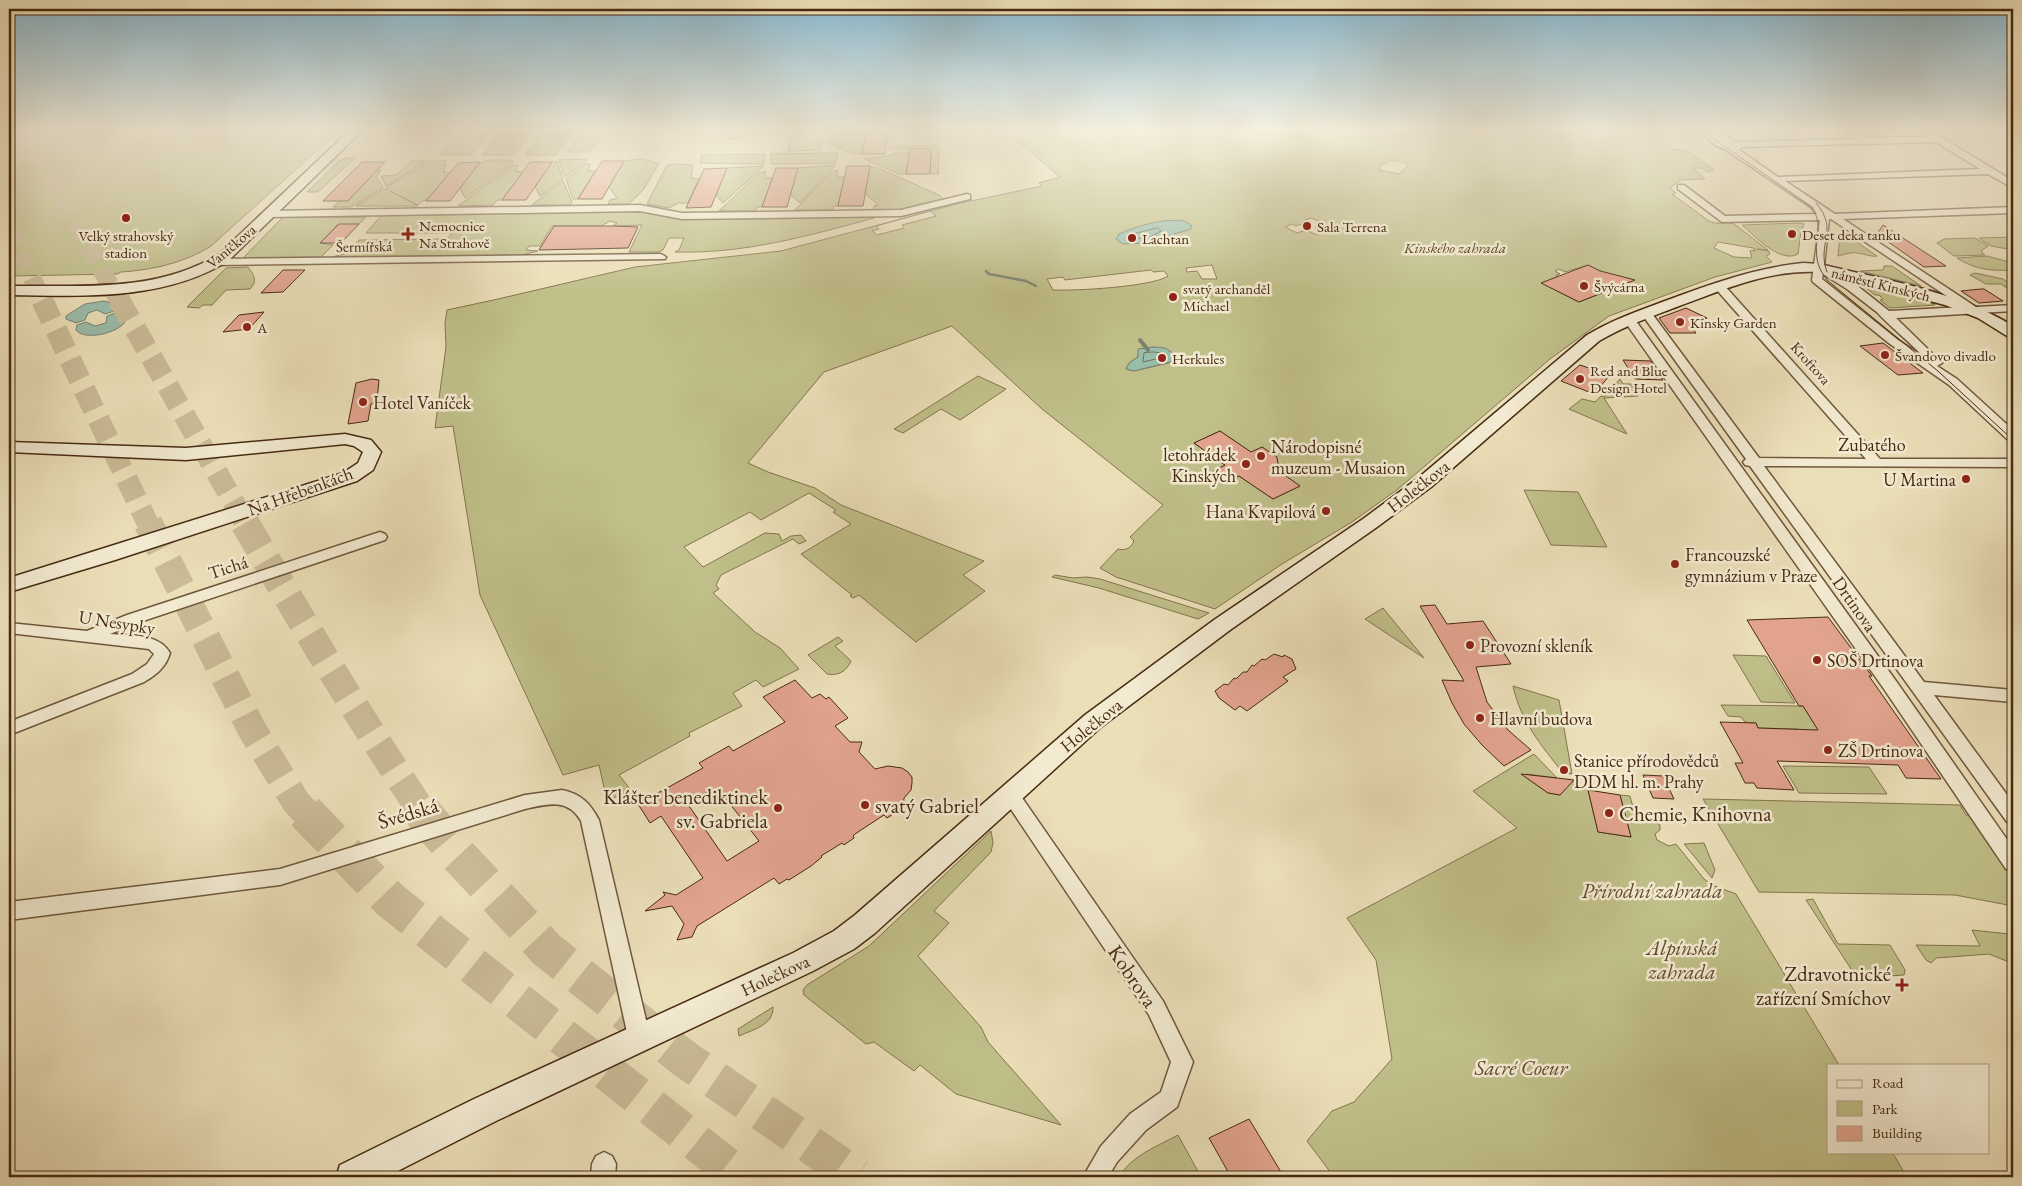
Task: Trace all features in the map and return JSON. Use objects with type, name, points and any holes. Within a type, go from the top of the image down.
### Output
[{"type":"street","name":"Vaníčkova","points":[[9,291],[146,286],[179,279],[208,268],[217,262],[301,183]]},
{"type":"street","points":[[1784,183],[1805,198]]},
{"type":"street","points":[[1788,183],[1829,217]]},
{"type":"street","points":[[1681,186],[1722,219],[1735,220],[2013,210]]},
{"type":"street","points":[[269,214],[631,208],[682,216],[901,213],[967,197]]},
{"type":"street","name":"náměstí Kinských","points":[[1829,217],[1974,310],[1931,296],[1820,268],[1825,225],[1829,217]]},
{"type":"street","name":"Šermířská","points":[[217,262],[661,257]]},
{"type":"street","name":"Holečkova","points":[[352,1177],[485,1110],[594,1061],[639,1037],[803,962],[844,940],[865,924],[1093,721],[1222,626],[1416,489],[1593,338],[1615,324],[1719,286],[1787,268],[1820,268]]},
{"type":"street","points":[[1953,382],[1894,342],[1822,285],[1817,278],[1820,268],[1841,279],[1916,342],[1953,382],[2013,438]]},
{"type":"street","name":"Kroftova","points":[[1719,286],[1877,463]]},
{"type":"street","points":[[1974,310],[2013,308]]},
{"type":"street","points":[[1974,310],[2013,332]]},
{"type":"street","name":"náměstí Kinských","points":[[1884,315],[1974,310]]},
{"type":"street","name":"Drtinova","points":[[1646,313],[2013,817]]},
{"type":"street","name":"Drtinova","points":[[1629,319],[1732,462],[2013,862]]},
{"type":"street","name":"Na Hřebenkách","points":[[9,585],[350,477],[366,466],[372,452],[362,442],[345,439],[186,454],[10,448]]},
{"type":"street","name":"Zubatého","points":[[1732,462],[2013,463]]},
{"type":"street","name":"Tichá","points":[[89,637],[132,619],[380,537]]},
{"type":"street","name":"U Nesypky","points":[[9,628],[151,644],[160,649],[161,657],[153,668],[138,678],[9,729]]},
{"type":"street","points":[[1920,688],[2013,696]]},
{"type":"street","name":"Kobrova","points":[[1010,794],[1156,1008],[1182,1062],[1169,1099],[1138,1122],[1109,1154],[1095,1177]]},
{"type":"street","name":"Švédská","points":[[9,911],[280,877],[525,802],[545,797],[569,798],[577,801],[584,807],[590,820],[639,1037]]},
{"type":"green space","points":[[9,183],[281,183],[211,246],[179,261],[117,274],[9,276]]},
{"type":"green space","points":[[316,183],[327,183],[318,192],[307,192]]},
{"type":"green space","points":[[361,183],[380,183],[383,187],[351,207],[333,207]]},
{"type":"green space","points":[[393,183],[441,183],[427,200],[422,201],[418,205],[390,191],[418,206],[356,206],[384,189],[387,190],[387,187]]},
{"type":"green space","points":[[464,183],[485,183],[465,198],[460,188]]},
{"type":"green space","points":[[488,183],[515,183],[503,200],[497,200],[493,205],[458,206]]},
{"type":"green space","points":[[537,183],[557,183],[540,196],[535,187]]},
{"type":"green space","points":[[560,183],[564,183],[572,202],[570,205],[532,205]]},
{"type":"green space","points":[[568,183],[588,183],[578,199],[573,199]]},
{"type":"green space","points":[[611,183],[647,183],[629,204],[608,204],[610,200],[617,198],[609,187]]},
{"type":"green space","points":[[658,183],[697,183],[688,203],[678,203],[669,208],[647,204]]},
{"type":"green space","points":[[721,183],[745,183],[723,203],[716,195]]},
{"type":"green space","points":[[748,183],[771,183],[762,207],[758,207],[755,211],[719,211]]},
{"type":"green space","points":[[793,183],[819,183],[800,203],[790,194]]},
{"type":"green space","points":[[821,183],[843,183],[838,206],[834,206],[832,210],[795,210]]},
{"type":"green space","points":[[867,183],[913,183],[939,195],[943,199],[906,209],[874,210],[874,206],[878,205],[865,193]]},
{"type":"green space","name":"Kinského zahrada","points":[[1039,183],[1676,183],[1670,188],[1676,193],[1672,194],[1709,221],[1733,223],[1768,250],[1757,249],[1769,251],[1770,254],[1766,256],[1772,262],[1715,277],[1609,316],[1550,359],[1398,489],[1352,522],[1282,564],[1215,609],[1116,577],[1100,568],[1118,549],[1123,550],[1130,547],[1134,541],[1130,537],[1163,505],[1042,409],[952,326],[824,372],[748,463],[815,488],[841,505],[984,561],[963,575],[985,591],[916,642],[859,595],[853,598],[850,596],[852,595],[801,554],[851,524],[833,512],[836,510],[809,493],[761,520],[750,512],[684,547],[703,567],[765,533],[779,534],[782,541],[791,536],[801,535],[806,541],[799,544],[793,539],[721,575],[716,585],[719,589],[713,593],[755,632],[780,648],[799,669],[763,687],[756,680],[733,693],[742,706],[689,733],[690,736],[619,775],[631,790],[607,801],[599,765],[563,775],[480,595],[453,426],[435,428],[446,347],[445,323],[447,310],[635,267],[781,251],[910,216],[876,226],[879,229],[872,231],[877,235],[904,228],[902,225],[936,216],[930,211],[1042,186]],"holes":[[[1311,218],[1323,223],[1315,227],[1324,232],[1317,235],[1306,230],[1297,233],[1285,227],[1308,222],[1305,220]],[[1184,221],[1191,225],[1187,230],[1145,243],[1119,234],[1159,223]],[[1718,242],[1756,250],[1750,251],[1752,258],[1734,257],[1714,248]],[[1212,265],[1217,279],[1202,279],[1197,271],[1187,272],[1186,268]],[[1588,265],[1600,271],[1634,280],[1579,302],[1542,283],[1558,276],[1556,275],[1560,274],[1555,271],[1559,269],[1565,272]],[[1151,270],[1153,272],[1164,271],[1168,276],[1159,280],[1130,286],[1053,290],[1047,279],[1063,277],[1065,280]],[[1154,347],[1181,360],[1134,371],[1126,369],[1129,363],[1138,357],[1139,349]],[[1220,431],[1252,453],[1263,447],[1266,462],[1300,486],[1273,499],[1239,476],[1222,484],[1208,474],[1225,465],[1194,443]]]},
{"type":"green space","points":[[643,212],[679,218],[874,216],[874,218],[800,237],[751,247],[701,252],[675,252],[679,250],[684,238],[669,238],[663,250],[658,252],[629,252],[642,225],[613,226],[617,223],[610,221],[601,226],[552,226],[540,246],[529,246],[526,250],[538,251],[522,255],[332,257],[348,253],[359,240],[447,239],[453,233],[366,233],[381,216],[388,214]]},
{"type":"green space","points":[[283,217],[366,217],[359,224],[337,225],[321,243],[333,245],[321,257],[243,258]]},
{"type":"green space","points":[[1804,224],[1798,254],[1791,256],[1783,255],[1768,247],[1742,225]]},
{"type":"green space","points":[[1841,234],[1848,236],[1877,256],[1849,253],[1838,256]]},
{"type":"green space","points":[[2013,237],[2013,250],[1991,246],[1979,238]]},
{"type":"green space","points":[[1975,238],[1988,246],[1981,251],[1985,255],[1954,256],[1937,243],[1944,239]]},
{"type":"green space","points":[[1987,256],[2013,263],[2009,263],[2013,265],[2013,270],[1984,269],[1957,258]]},
{"type":"green space","points":[[1884,266],[1892,266],[1921,286],[1860,271],[1883,270]]},
{"type":"green space","points":[[248,267],[254,278],[254,283],[250,289],[226,290],[212,305],[203,305],[199,308],[187,307],[226,268]]},
{"type":"green space","points":[[1975,273],[2003,279],[2013,288],[2007,288],[2001,284],[1986,284],[1970,275]]},
{"type":"green space","points":[[1865,287],[1935,305],[1890,308],[1880,300],[1883,299],[1879,295],[1875,295]]},
{"type":"green space","points":[[978,376],[1006,389],[960,420],[941,409],[903,433],[894,429]]},
{"type":"green space","points":[[1620,379],[1623,384],[1631,384],[1638,396],[1604,398],[1627,434],[1569,409],[1582,399],[1595,402],[1601,396],[1604,397]]},
{"type":"green space","points":[[1524,490],[1578,492],[1607,547],[1551,545]]},
{"type":"green space","points":[[1055,575],[1100,579],[1209,613],[1198,619],[1099,588],[1052,577]]},
{"type":"green space","points":[[1383,608],[1424,658],[1365,619]]},
{"type":"green space","points":[[838,637],[843,641],[835,646],[851,661],[847,668],[841,672],[827,674],[808,655]]},
{"type":"green space","points":[[1733,655],[1766,656],[1795,703],[1761,702]]},
{"type":"green space","points":[[1513,686],[1559,700],[1572,774],[1563,773],[1533,733],[1521,711]]},
{"type":"green space","points":[[1721,705],[1803,706],[1824,739],[1804,738],[1798,729],[1758,728],[1756,723],[1745,722],[1741,717],[1728,716]]},
{"type":"green space","name":"Sacré Coeur","points":[[1534,754],[1557,778],[1527,774],[1527,778],[1548,793],[1560,795],[1570,783],[1569,779],[1588,790],[1598,832],[1631,837],[1620,795],[1630,796],[1633,807],[1660,825],[1660,830],[1655,834],[1657,840],[1669,846],[1676,844],[1704,879],[1712,885],[1736,894],[1838,1064],[1827,1064],[1827,1154],[1893,1154],[1907,1177],[1334,1177],[1307,1141],[1332,1111],[1354,1102],[1392,1059],[1376,960],[1347,918],[1517,828],[1473,791]]},
{"type":"green space","points":[[1783,766],[1869,767],[1887,794],[1799,793]]},
{"type":"green space","points":[[1703,799],[1960,805],[2013,879],[2013,906],[1955,895],[1759,892]]},
{"type":"green space","points":[[991,831],[993,843],[991,852],[934,911],[949,923],[918,956],[981,1027],[988,1042],[1061,1125],[956,1094],[920,1065],[914,1071],[874,1042],[866,1044],[804,995],[803,990],[807,985],[869,946]]},
{"type":"green space","points":[[1704,843],[1715,870],[1712,878],[1684,844]]},
{"type":"green space","points":[[1813,899],[1838,944],[1890,945],[1905,970],[1904,975],[1857,978],[1806,900]]},
{"type":"green space","points":[[1972,930],[2013,936],[2013,957],[2009,962],[1989,954],[1936,958],[1931,963],[1926,960],[1916,945],[1980,946]]},
{"type":"green space","points":[[773,1007],[770,1018],[766,1023],[739,1036],[738,1029]]},
{"type":"green space","points":[[1178,1135],[1201,1177],[1119,1177],[1130,1163],[1137,1158]]},
{"type":"water","points":[[1184,221],[1191,225],[1191,229],[1145,243],[1123,244],[1116,239],[1119,234],[1142,226],[1159,222]]},
{"type":"water","points":[[104,301],[115,304],[117,307],[114,311],[105,314],[97,310],[88,313],[85,320],[76,323],[66,319],[66,316],[85,304]]},
{"type":"water","points":[[115,313],[127,317],[120,327],[113,331],[104,334],[87,335],[80,334],[76,330],[77,325],[86,322],[95,326],[106,323],[107,316]]},
{"type":"water","points":[[1165,348],[1182,359],[1134,371],[1126,369],[1129,363],[1138,357],[1138,349]]},
{"type":"building","points":[[341,183],[365,183],[348,201],[323,201]]},
{"type":"building","points":[[441,183],[464,183],[450,201],[426,201]]},
{"type":"building","points":[[514,183],[537,183],[526,200],[502,200]]},
{"type":"building","points":[[588,183],[611,183],[602,199],[578,199]]},
{"type":"building","points":[[697,183],[721,183],[711,207],[686,208]]},
{"type":"building","points":[[770,183],[794,183],[787,207],[762,207]]},
{"type":"building","points":[[843,183],[867,183],[863,206],[838,206]]},
{"type":"building","points":[[339,224],[359,224],[341,243],[320,243]]},
{"type":"building","points":[[1883,225],[1946,266],[1924,267],[1877,234]]},
{"type":"building","points":[[554,226],[638,227],[628,248],[539,250]]},
{"type":"building","name":"Švýcárna","points":[[1588,265],[1600,271],[1635,280],[1579,302],[1541,283]]},
{"type":"building","points":[[283,270],[305,270],[283,292],[261,293]]},
{"type":"building","points":[[1984,289],[2003,301],[1979,303],[1961,291]]},
{"type":"building","name":"Kinsky Garden","points":[[1686,308],[1707,318],[1690,325],[1696,333],[1670,333],[1659,318]]},
{"type":"building","points":[[264,312],[249,329],[223,332],[239,315]]},
{"type":"building","name":"Švandovo divadlo","points":[[1883,343],[1923,373],[1898,375],[1860,346]]},
{"type":"building","points":[[1623,360],[1651,361],[1663,380],[1635,379]]},
{"type":"building","name":"Red and Blue Design Hotel","points":[[1580,365],[1610,375],[1594,394],[1561,381]]},
{"type":"building","name":"Hotel Vaníček","points":[[372,379],[379,380],[377,401],[371,404],[368,421],[348,424],[356,383]]},
{"type":"building","name":"letohrádek Kinských","points":[[1220,431],[1251,452],[1262,447],[1277,457],[1279,471],[1300,486],[1273,499],[1239,476],[1222,484],[1208,474],[1225,465],[1194,443]]},
{"type":"building","points":[[1435,605],[1447,624],[1483,621],[1511,664],[1476,667],[1487,702],[1508,730],[1531,750],[1504,766],[1464,724],[1442,680],[1464,681],[1420,606]]},
{"type":"building","points":[[1828,617],[1872,676],[1869,676],[1941,779],[1906,778],[1898,765],[1777,761],[1794,790],[1757,788],[1754,783],[1745,783],[1735,763],[1743,763],[1720,722],[1756,723],[1758,728],[1818,730],[1803,706],[1799,706],[1747,620]]},
{"type":"building","points":[[1274,654],[1283,657],[1284,655],[1292,659],[1296,669],[1283,677],[1288,681],[1247,711],[1240,706],[1235,710],[1219,698],[1215,691],[1224,684],[1228,685],[1243,672],[1247,672],[1252,665],[1254,666],[1262,659],[1265,660]]},
{"type":"building","name":"Klášter benediktinek sv. Gabriela","points":[[795,680],[812,698],[820,694],[826,699],[829,697],[848,718],[835,726],[850,742],[862,742],[859,752],[875,769],[888,766],[902,768],[908,772],[912,777],[911,790],[904,798],[903,808],[887,818],[884,815],[855,834],[854,838],[844,845],[842,843],[821,856],[811,866],[789,880],[787,879],[779,884],[774,878],[697,926],[692,937],[677,940],[684,924],[672,906],[645,911],[665,895],[663,892],[676,895],[703,878],[661,816],[650,823],[638,804],[703,768],[699,763],[729,746],[733,751],[785,722],[763,697]],"holes":[[[719,790],[759,841],[727,861],[687,803],[707,792],[710,795]]]},
{"type":"building","points":[[1521,774],[1574,780],[1560,795],[1548,793]]},
{"type":"building","points":[[1643,775],[1663,776],[1674,799],[1653,798]]},
{"type":"building","name":"Chemie, Knihovna","points":[[1588,790],[1620,795],[1631,837],[1598,832]]},
{"type":"building","points":[[1249,1119],[1284,1177],[1231,1177],[1209,1138]]},
{"type":"waterway","points":[[986,271],[989,274],[1026,281],[1036,286]]},
{"type":"waterway","points":[[1140,340],[1148,350]]},
{"type":"tunnel","points":[[52,183],[119,301]]},
{"type":"tunnel","points":[[9,229],[43,301]]},
{"type":"tunnel","points":[[42,300],[148,524]]},
{"type":"tunnel","points":[[119,300],[246,524]]},
{"type":"tunnel","points":[[148,523],[251,728],[296,802],[306,813]]},
{"type":"tunnel","points":[[245,523],[331,670],[423,813]]},
{"type":"tunnel","points":[[305,812],[390,900],[740,1177]]},
{"type":"tunnel","points":[[422,812],[457,854],[547,950],[686,1060],[857,1177]]},
{"type":"tram line","points":[[1778,183],[1812,207],[1816,214],[1818,227],[1816,251],[1820,270],[1827,280],[1939,372],[2013,440]]},
{"type":"tram line","points":[[1816,203],[1823,213],[1826,222],[1824,262],[1827,272]]},
{"type":"place","name":"Velký strahovský stadion","points":[[126,218]]},
{"type":"place","name":"Sala Terrena","points":[[1307,226]]},
{"type":"place","name":"Nemocnice Na Strahově","points":[[408,234]]},
{"type":"place","name":"Deset deka tanku","points":[[1792,234]]},
{"type":"place","name":"Lachtan","points":[[1132,238]]},
{"type":"place","name":"Švýcárna","points":[[1584,286]]},
{"type":"place","name":"svatý archanděl Michael","points":[[1173,297]]},
{"type":"place","name":"Kinsky Garden","points":[[1680,322]]},
{"type":"place","name":"A","points":[[247,327]]},
{"type":"place","name":"Švandovo divadlo","points":[[1885,355]]},
{"type":"place","name":"Herkules","points":[[1162,358]]},
{"type":"place","name":"Red and Blue Design Hotel","points":[[1580,379]]},
{"type":"place","name":"Hotel Vaníček","points":[[363,402]]},
{"type":"place","name":"Národopisné muzeum - Musaion","points":[[1261,456]]},
{"type":"place","name":"letohrádek Kinských","points":[[1246,464]]},
{"type":"place","name":"U Martina","points":[[1966,479]]},
{"type":"place","name":"Hana Kvapilová","points":[[1326,511]]},
{"type":"place","name":"Francouzské gymnázium v Praze","points":[[1675,564]]},
{"type":"place","name":"Provozní skleník","points":[[1470,645]]},
{"type":"place","name":"SOŠ Drtinova","points":[[1817,660]]},
{"type":"place","name":"Hlavní budova","points":[[1480,718]]},
{"type":"place","name":"ZŠ Drtinova","points":[[1828,750]]},
{"type":"place","name":"Stanice přírodovědců DDM hl. m. Prahy","points":[[1564,770]]},
{"type":"place","name":"svatý Gabriel","points":[[865,805]]},
{"type":"place","name":"Klášter benediktinek sv. Gabriela","points":[[778,808]]},
{"type":"place","name":"Chemie, Knihovna","points":[[1609,813]]},
{"type":"place","name":"Zdravotnické zařízení Smíchov","points":[[1902,985]]},
{"type":"park label","name":"Přírodní zahrada","points":[[1652,890]]},
{"type":"park label","name":"Alpínská zahrada","points":[[1682,959]]}]
